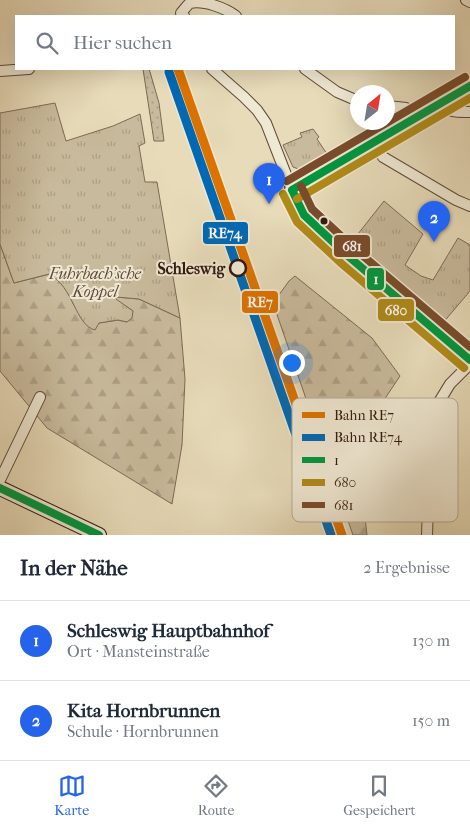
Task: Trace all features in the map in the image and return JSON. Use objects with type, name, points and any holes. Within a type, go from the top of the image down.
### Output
[{"type":"street","points":[[466,0],[470,2]]},
{"type":"street","points":[[182,15],[190,3],[198,1],[212,2],[235,15]]},
{"type":"street","points":[[0,71],[15,70]]},
{"type":"street","points":[[213,70],[257,110],[266,123],[292,190],[304,215],[348,256],[470,362],[450,384],[441,398]]},
{"type":"street","points":[[306,70],[337,92],[350,98]]},
{"type":"street","points":[[292,190],[470,86]]},
{"type":"street","points":[[440,103],[444,109],[449,111],[470,112]]},
{"type":"street","points":[[395,107],[406,108],[416,117]]},
{"type":"street","points":[[374,143],[383,157],[456,200],[470,206]]},
{"type":"street","points":[[0,480],[40,397]]},
{"type":"street","points":[[0,488],[99,535]]},
{"type":"street","points":[[428,522],[428,535]]},
{"type":"green space","points":[[143,70],[149,70],[159,103],[164,141],[154,141]]},
{"type":"green space","name":"Fuhrbach’sche Koppel","points":[[55,103],[66,141],[113,126],[140,114],[145,143],[139,146],[145,182],[157,182],[180,318],[139,299],[116,297],[116,299],[133,311],[132,318],[127,322],[118,320],[99,323],[95,330],[88,327],[83,321],[64,288],[49,274],[14,283],[0,244],[0,113]]},
{"type":"green space","points":[[313,129],[329,157],[301,170],[293,167],[283,145],[302,137],[300,133]]},
{"type":"green space","points":[[384,201],[423,234],[405,265],[421,276],[433,280],[458,238],[470,245],[470,291],[442,324],[350,244]]},
{"type":"green space","points":[[0,244],[14,283],[50,274],[65,288],[75,307],[99,323],[118,320],[127,322],[133,311],[115,299],[116,297],[139,299],[180,318],[185,379],[182,445],[172,504],[47,428],[0,371]]},
{"type":"green space","points":[[295,276],[372,338],[400,376],[385,398],[306,398],[273,303]]},
{"type":"green space","points":[[349,522],[366,522],[367,535],[353,535]]},
{"type":"railway","points":[[174,80],[292,413]]},
{"type":"railway","points":[[330,522],[335,535]]},
{"type":"rail line","name":"RE7","points":[[178,70],[294,398]]},
{"type":"rail line","name":"RE74","points":[[169,72],[292,424]]},
{"type":"rail line","name":"RE74","points":[[326,522],[331,535]]},
{"type":"rail line","name":"RE7","points":[[337,522],[342,535]]},
{"type":"transit line","name":"681","points":[[287,181],[465,77]]},
{"type":"transit line","name":"1","points":[[292,190],[470,86]]},
{"type":"transit line","name":"680","points":[[297,199],[470,98]]},
{"type":"transit line","name":"681","points":[[301,186],[312,209],[355,249],[470,347]]},
{"type":"transit line","name":"1","points":[[292,190],[304,215],[348,256],[470,360]]},
{"type":"transit line","name":"680","points":[[283,194],[297,222],[342,264],[464,368]]},
{"type":"transit line","name":"1","points":[[0,488],[99,535]]},
{"type":"place","name":"Schleswig Hauptbahnhof","points":[[269,204]]},
{"type":"place","name":"Kita Hornbrunnen","points":[[434,242]]},
{"type":"place","name":"Schleswig","points":[[238,268]]}]
